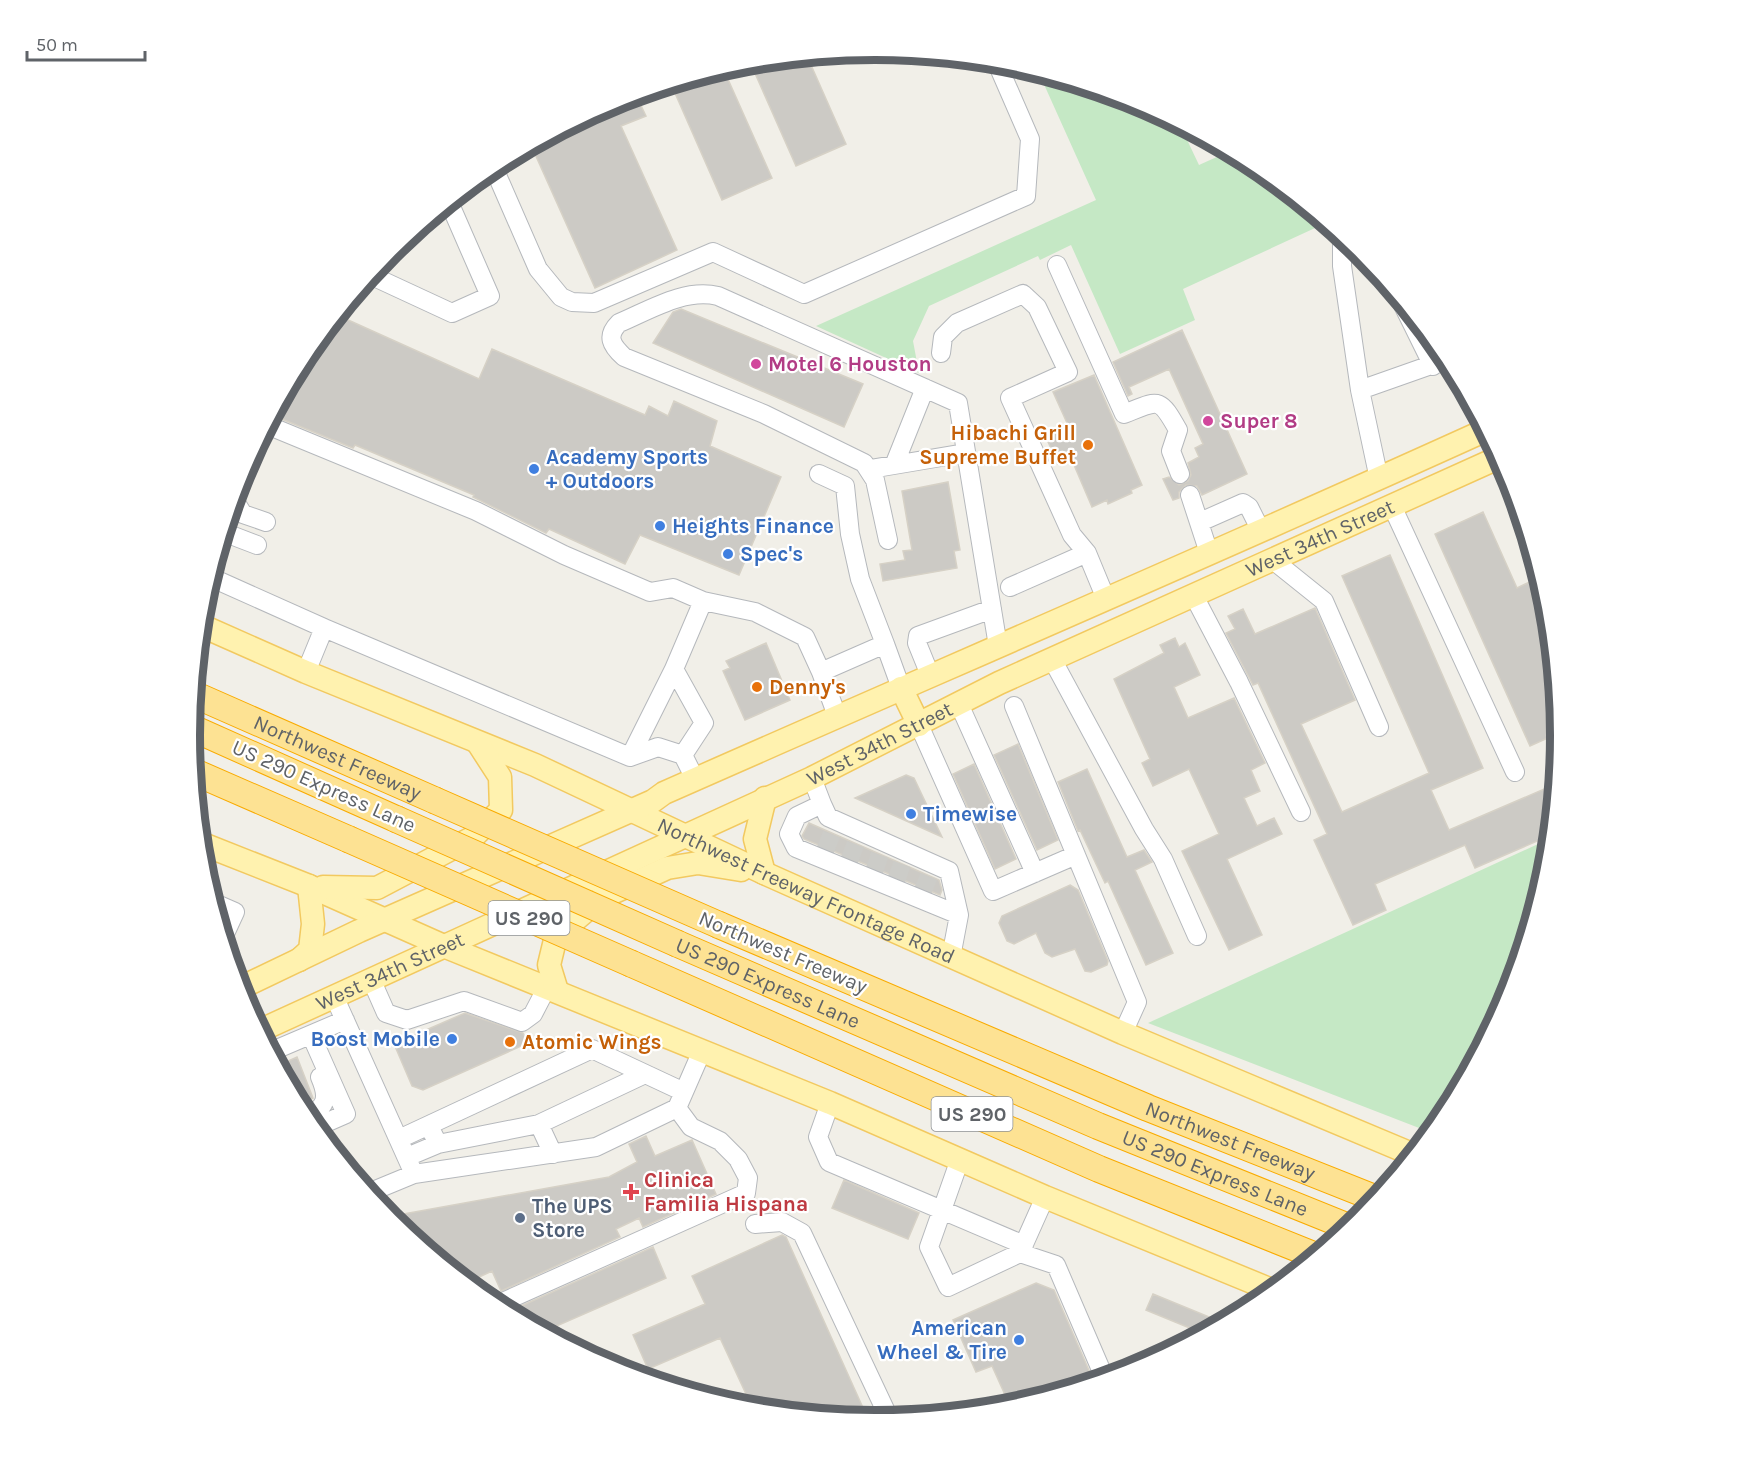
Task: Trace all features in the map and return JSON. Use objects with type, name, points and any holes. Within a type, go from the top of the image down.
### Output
[{"type":"highway","name":"Northwest Freeway","points":[[201,696],[718,925],[1148,1108],[1369,1196]]},
{"type":"highway","name":"US 290 Express Lane","points":[[200,732],[678,944],[1098,1126],[1341,1224]]},
{"type":"highway","name":"US 290","points":[[201,775],[1089,1164],[1308,1253]]},
{"type":"highway","points":[[201,783],[221,783]]},
{"type":"main road","name":"West 34th Street","points":[[247,985],[383,920],[627,810],[653,801],[695,779],[1479,433]]},
{"type":"main road","name":"West 34th Street","points":[[266,1028],[812,778],[1052,659],[1492,461]]},
{"type":"main road","points":[[1261,531],[1273,560]]},
{"type":"main road","name":"Northwest Freeway Frontage Road","points":[[208,629],[306,672],[535,765],[627,810],[951,957],[1123,1033],[1407,1152]]},
{"type":"main road","points":[[901,688],[920,725]]},
{"type":"main road","points":[[309,886],[377,888],[472,838],[501,810],[500,777],[478,743]]},
{"type":"main road","points":[[552,989],[549,965],[556,936],[601,898],[667,868],[698,863],[764,873],[755,839],[765,798]]},
{"type":"main road","points":[[209,846],[309,886],[446,947],[552,989],[701,1053],[830,1103],[1045,1197],[1264,1287]]},
{"type":"main road","points":[[299,960],[310,950],[313,924],[309,886]]},
{"type":"lane","points":[[497,176],[538,269],[561,297],[572,302],[594,303],[713,252],[804,294],[1026,196],[1030,139],[1001,72]]},
{"type":"lane","points":[[378,279],[452,313],[490,296],[452,210]]},
{"type":"lane","points":[[1342,248],[1342,266],[1360,390],[1379,478]]},
{"type":"lane","points":[[1057,265],[1124,414],[1149,404],[1160,403],[1165,406],[1178,430],[1171,451],[1180,474]]},
{"type":"lane","points":[[888,540],[870,469],[854,457],[764,414],[624,357],[613,347],[611,331],[619,323],[686,295],[702,292],[718,296],[958,403],[999,646]]},
{"type":"lane","points":[[941,352],[943,337],[957,323],[1023,294],[1037,307],[1068,372],[1010,398],[1072,535],[1087,553],[1106,599]]},
{"type":"lane","points":[[1360,390],[1439,363]]},
{"type":"lane","points":[[895,463],[925,388]]},
{"type":"lane","points":[[274,428],[476,511],[564,555],[650,592],[673,588],[703,601],[755,612],[805,637],[837,716]]},
{"type":"lane","points":[[870,469],[965,453]]},
{"type":"lane","points":[[839,483],[854,457]]},
{"type":"lane","points":[[819,474],[845,486],[850,534],[860,579],[901,688]]},
{"type":"lane","points":[[1190,495],[1209,553]]},
{"type":"lane","points":[[1200,522],[1243,503],[1250,507],[1261,531]]},
{"type":"lane","points":[[1392,506],[1515,772]]},
{"type":"lane","points":[[238,511],[266,522]]},
{"type":"lane","points":[[230,535],[256,545]]},
{"type":"lane","points":[[1010,587],[1087,553]]},
{"type":"lane","points":[[1273,560],[1324,602],[1379,727]]},
{"type":"lane","points":[[218,581],[324,628],[630,757],[658,747],[683,755],[695,779]]},
{"type":"lane","points":[[1194,596],[1239,682],[1301,812]]},
{"type":"lane","points":[[630,757],[674,669],[703,601]]},
{"type":"lane","points":[[930,675],[917,644],[918,636],[992,609]]},
{"type":"lane","points":[[306,672],[324,628]]},
{"type":"lane","points":[[821,672],[885,644]]},
{"type":"lane","points":[[1052,659],[1144,829],[1163,859],[1197,936]]},
{"type":"lane","points":[[674,669],[704,723],[683,755]]},
{"type":"lane","points":[[959,704],[1035,873]]},
{"type":"lane","points":[[1014,706],[1137,1002],[1123,1033]]},
{"type":"lane","points":[[920,725],[993,891],[1076,855]]},
{"type":"lane","points":[[812,778],[834,827],[904,858],[959,915]]},
{"type":"lane","points":[[822,804],[797,816],[789,834],[796,848],[824,855],[895,884],[926,883],[949,871],[959,915],[951,957]]},
{"type":"lane","points":[[222,906],[235,912],[228,927]]},
{"type":"lane","points":[[372,980],[386,1013],[407,1020],[464,1001],[522,1022],[533,1014],[552,989]]},
{"type":"lane","points":[[334,996],[414,1174]]},
{"type":"lane","points":[[277,1049],[345,1020]]},
{"type":"lane","points":[[307,1037],[331,1097],[346,1114],[323,1124]]},
{"type":"lane","points":[[399,1139],[592,1049],[645,1074],[681,1100],[691,1127],[720,1141],[738,1159],[748,1178],[746,1193],[506,1301]]},
{"type":"lane","points":[[376,1191],[414,1174],[596,1147],[681,1100],[701,1053]]},
{"type":"lane","points":[[406,1157],[438,1144],[539,1124],[645,1074]]},
{"type":"lane","points":[[314,1113],[331,1097]]},
{"type":"lane","points":[[830,1103],[818,1137],[829,1162],[941,1209],[1056,1265],[1102,1372]]},
{"type":"lane","points":[[539,1124],[553,1154]]},
{"type":"lane","points":[[429,1126],[438,1144]]},
{"type":"lane","points":[[960,1159],[929,1247],[948,1287],[1022,1249],[1045,1197]]},
{"type":"lane","points":[[755,1224],[782,1222],[802,1233],[886,1411]]},
{"type":"green space","points":[[1043,81],[1134,111],[1185,136],[1199,165],[1221,155],[1286,200],[1318,227],[1183,289],[1195,320],[1120,354],[1071,245],[1040,260],[1038,256],[929,306],[913,341],[919,373],[816,326],[1096,200]]},
{"type":"green space","points":[[1542,842],[1538,867],[1515,953],[1499,994],[1460,1073],[1423,1130],[1148,1023]]},
{"type":"building","points":[[810,63],[846,144],[796,166],[754,71]]},
{"type":"building","points":[[727,77],[772,178],[722,200],[674,91]]},
{"type":"building","points":[[640,103],[646,116],[621,126],[677,250],[595,288],[534,152],[616,111]]},
{"type":"building","name":"Motel 6 Houston","points":[[681,309],[863,384],[844,427],[653,343],[673,312]]},
{"type":"building","points":[[344,318],[479,379],[492,349],[645,415],[649,406],[668,416],[674,401],[717,421],[710,446],[781,477],[739,575],[640,535],[625,564],[549,529],[546,533],[473,497],[474,495],[355,445],[353,448],[279,418],[313,360]]},
{"type":"building","name":"Super 8","points":[[1182,330],[1247,474],[1202,495],[1197,486],[1186,485],[1179,492],[1179,498],[1173,500],[1163,479],[1169,477],[1179,485],[1188,481],[1191,475],[1188,463],[1199,457],[1195,448],[1203,444],[1169,369],[1129,387],[1132,394],[1128,396],[1113,362]]},
{"type":"building","name":"Hibachi Grill Supreme Buffet","points":[[1094,375],[1142,485],[1131,490],[1132,493],[1108,504],[1107,500],[1092,507],[1071,458],[1058,464],[1044,433],[1067,423],[1053,392]]},
{"type":"building","points":[[948,482],[960,550],[954,551],[957,568],[883,581],[880,564],[905,560],[903,551],[912,550],[902,491]]},
{"type":"building","points":[[1483,512],[1517,588],[1532,581],[1545,647],[1550,737],[1530,746],[1435,534]]},
{"type":"building","points":[[1390,555],[1483,768],[1431,790],[1449,830],[1548,787],[1543,839],[1475,868],[1465,845],[1375,884],[1386,910],[1353,925],[1314,840],[1327,834],[1258,683],[1253,685],[1226,633],[1235,629],[1228,616],[1243,609],[1255,634],[1315,608],[1355,700],[1301,724],[1342,812],[1429,773],[1342,576]]},
{"type":"building","points":[[1175,638],[1179,647],[1185,643],[1200,675],[1174,687],[1188,718],[1234,698],[1265,763],[1251,770],[1260,791],[1244,798],[1257,826],[1274,818],[1282,834],[1227,859],[1262,935],[1229,950],[1182,851],[1219,834],[1189,769],[1153,786],[1142,763],[1150,759],[1114,679],[1164,653],[1160,645]]},
{"type":"building","name":"Denny's","points":[[766,643],[790,700],[745,720],[723,671],[730,668],[726,661]]},
{"type":"building","points":[[1018,744],[1058,840],[1037,850],[994,755]]},
{"type":"building","points":[[974,764],[1016,859],[995,869],[953,774]]},
{"type":"building","points":[[1087,769],[1127,857],[1144,850],[1152,862],[1135,870],[1173,953],[1146,965],[1108,881],[1105,883],[1080,830],[1078,831],[1058,782]]},
{"type":"building","name":"Timewise","points":[[906,775],[914,778],[942,837],[855,798]]},
{"type":"building","points":[[809,823],[939,880],[942,890],[940,895],[804,839],[802,836]]},
{"type":"building","points":[[1070,885],[1078,890],[1108,961],[1107,965],[1091,972],[1085,971],[1075,949],[1052,957],[1045,953],[1036,933],[1014,944],[1007,941],[999,923],[1002,916]]},
{"type":"building","points":[[465,1013],[523,1033],[528,1043],[423,1090],[412,1086],[394,1044]]},
{"type":"building","points":[[297,1057],[313,1098],[307,1101],[284,1063]]},
{"type":"building","points":[[646,1136],[655,1156],[692,1140],[716,1194],[643,1227],[639,1218],[616,1229],[620,1237],[501,1291],[492,1271],[475,1279],[399,1215],[609,1177],[637,1162],[629,1144]]},
{"type":"building","points":[[844,1180],[919,1213],[908,1239],[832,1208]]},
{"type":"building","points":[[782,1235],[786,1237],[864,1411],[831,1410],[748,1399],[720,1338],[648,1369],[633,1335],[705,1304],[692,1276]]},
{"type":"building","points":[[653,1247],[666,1278],[551,1328],[517,1308]]},
{"type":"building","name":"American Wheel & Tire","points":[[1036,1283],[1054,1290],[1091,1375],[1007,1398],[992,1366],[976,1372],[953,1320]]},
{"type":"building","points":[[1153,1294],[1215,1319],[1195,1330],[1146,1310]]},
{"type":"building","points":[[1140,1353],[1145,1355],[1125,1363],[1124,1360]]},
{"type":"tunnel","points":[[825,851],[832,833]]},
{"type":"tunnel","points":[[849,861],[856,843]]},
{"type":"tunnel","points":[[874,872],[880,854]]},
{"type":"tunnel","points":[[896,881],[902,864]]},
{"type":"tunnel","points":[[922,893],[929,876]]},
{"type":"place","name":"Motel 6 Houston","points":[[756,364]]},
{"type":"place","name":"Super 8","points":[[1208,421]]},
{"type":"place","name":"Hibachi Grill Supreme Buffet","points":[[1088,445]]},
{"type":"place","name":"Academy Sports + Outdoors","points":[[534,469]]},
{"type":"place","name":"Heights Finance","points":[[660,526]]},
{"type":"place","name":"Spec's","points":[[728,554]]},
{"type":"place","name":"Denny's","points":[[757,687]]},
{"type":"place","name":"Timewise","points":[[911,814]]},
{"type":"place","name":"Boost Mobile","points":[[452,1039]]},
{"type":"place","name":"Atomic Wings","points":[[510,1042]]},
{"type":"place","name":"Clinica Familia Hispana","points":[[631,1192]]},
{"type":"place","name":"The UPS Store","points":[[520,1218]]},
{"type":"place","name":"American Wheel & Tire","points":[[1019,1340]]}]
